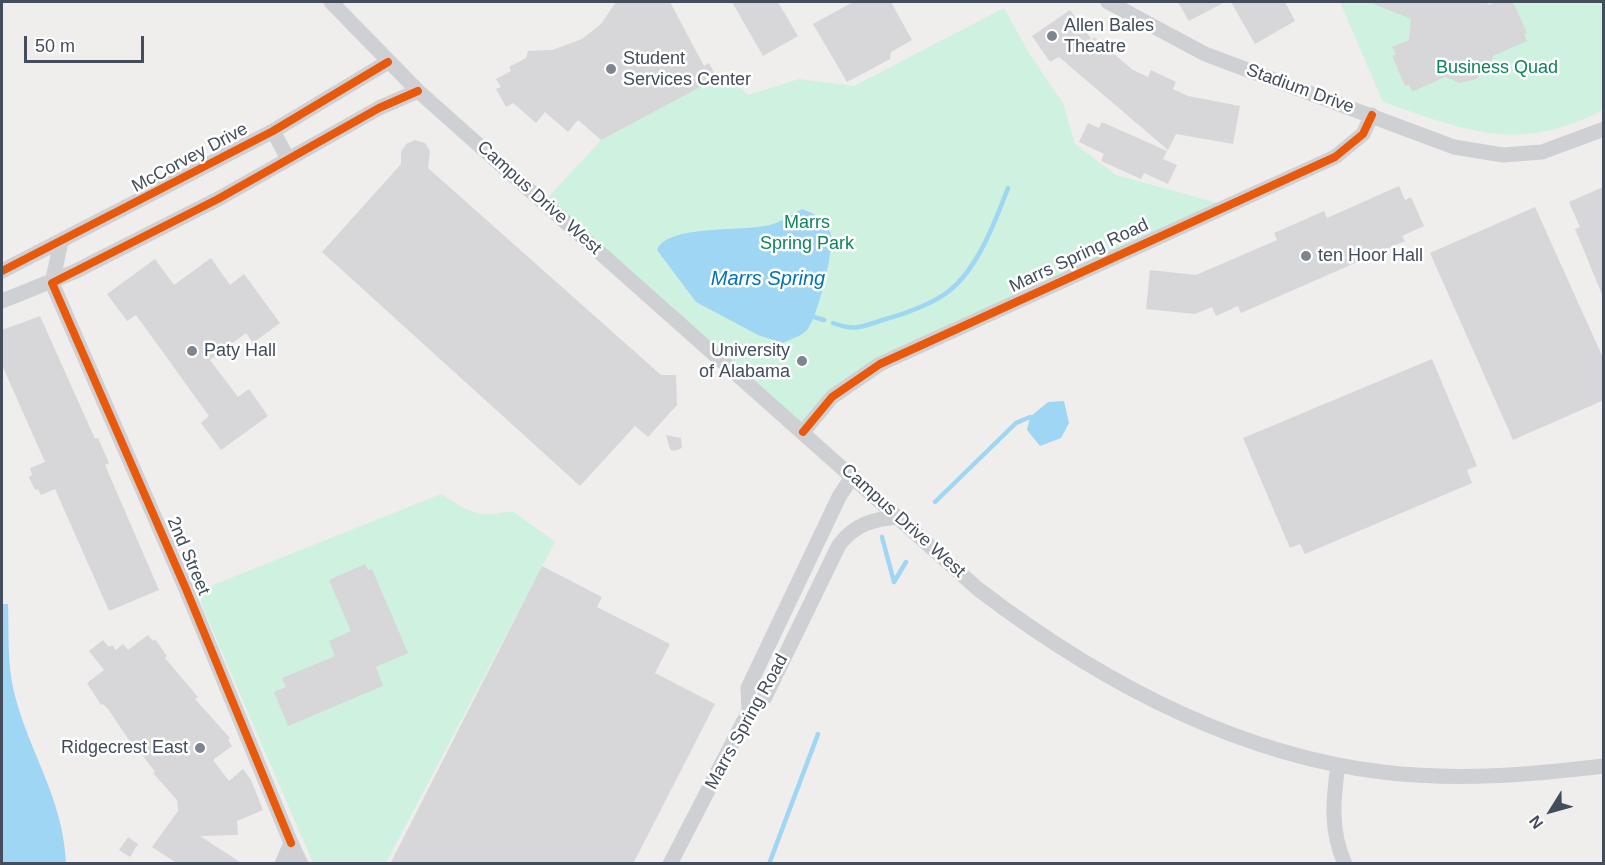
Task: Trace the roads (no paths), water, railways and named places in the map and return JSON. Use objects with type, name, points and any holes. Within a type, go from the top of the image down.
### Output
[{"type":"street","name":"Campus Drive West","points":[[331,2],[418,91],[853,475],[978,589],[1018,619],[1092,667],[1166,706],[1231,734],[1338,765],[1383,772],[1476,777],[1531,775],[1604,766]]},
{"type":"street","name":"Stadium Drive","points":[[1108,2],[1205,54],[1454,147],[1503,154],[1542,152],[1604,129]]},
{"type":"street","name":"McCorvey Drive","points":[[2,271],[273,131],[388,62]]},
{"type":"street","points":[[2,301],[52,283],[218,199],[379,108],[418,91]]},
{"type":"street","name":"Marrs Spring Road","points":[[803,432],[832,397],[880,364],[1335,157],[1363,134],[1372,115]]},
{"type":"street","points":[[273,131],[288,159]]},
{"type":"street","points":[[52,283],[61,242]]},
{"type":"street","name":"2nd Street","points":[[52,283],[186,589],[301,864]]},
{"type":"street","points":[[749,711],[748,688],[839,497],[853,475]]},
{"type":"street","name":"Marrs Spring Road","points":[[670,864],[749,711],[765,697],[839,545],[858,526],[876,519],[899,517]]},
{"type":"street","points":[[1338,765],[1333,821],[1337,844],[1345,864]]},
{"type":"street","points":[[282,864],[291,843]]},
{"type":"water","name":"Marrs Spring","points":[[802,209],[816,216],[827,226],[831,236],[830,256],[820,299],[811,323],[805,332],[783,343],[758,335],[696,302],[657,250],[664,241],[676,236],[709,230],[761,227],[777,223]]},
{"type":"water","points":[[1064,401],[1069,423],[1061,438],[1040,446],[1027,430],[1030,417],[1048,402]]},
{"type":"water","points":[[2,604],[8,604],[9,659],[14,692],[20,714],[59,817],[66,863],[2,863]]},
{"type":"waterway","points":[[833,323],[854,328],[865,326],[919,308],[949,291],[969,270],[977,257],[1008,188]]},
{"type":"waterway","name":"Marrs Spring","points":[[814,317],[824,320]]},
{"type":"waterway","points":[[935,502],[1016,423],[1030,417]]},
{"type":"waterway","points":[[882,537],[894,582]]},
{"type":"waterway","points":[[894,582],[906,562]]},
{"type":"waterway","name":"Marrs Spring","points":[[769,864],[818,734]]},
{"type":"place","name":"Allen Bales Theatre","points":[[1052,36]]},
{"type":"place","name":"Student Services Center","points":[[611,69]]},
{"type":"place","name":"ten Hoor Hall","points":[[1306,256]]},
{"type":"place","name":"Paty Hall","points":[[192,351]]},
{"type":"place","name":"University of Alabama","points":[[802,361]]},
{"type":"place","name":"Ridgecrest East","points":[[200,748]]},
{"type":"park label","name":"Business Quad","points":[[1497,68]]},
{"type":"park label","name":"Marrs Spring Park","points":[[807,233]]}]
